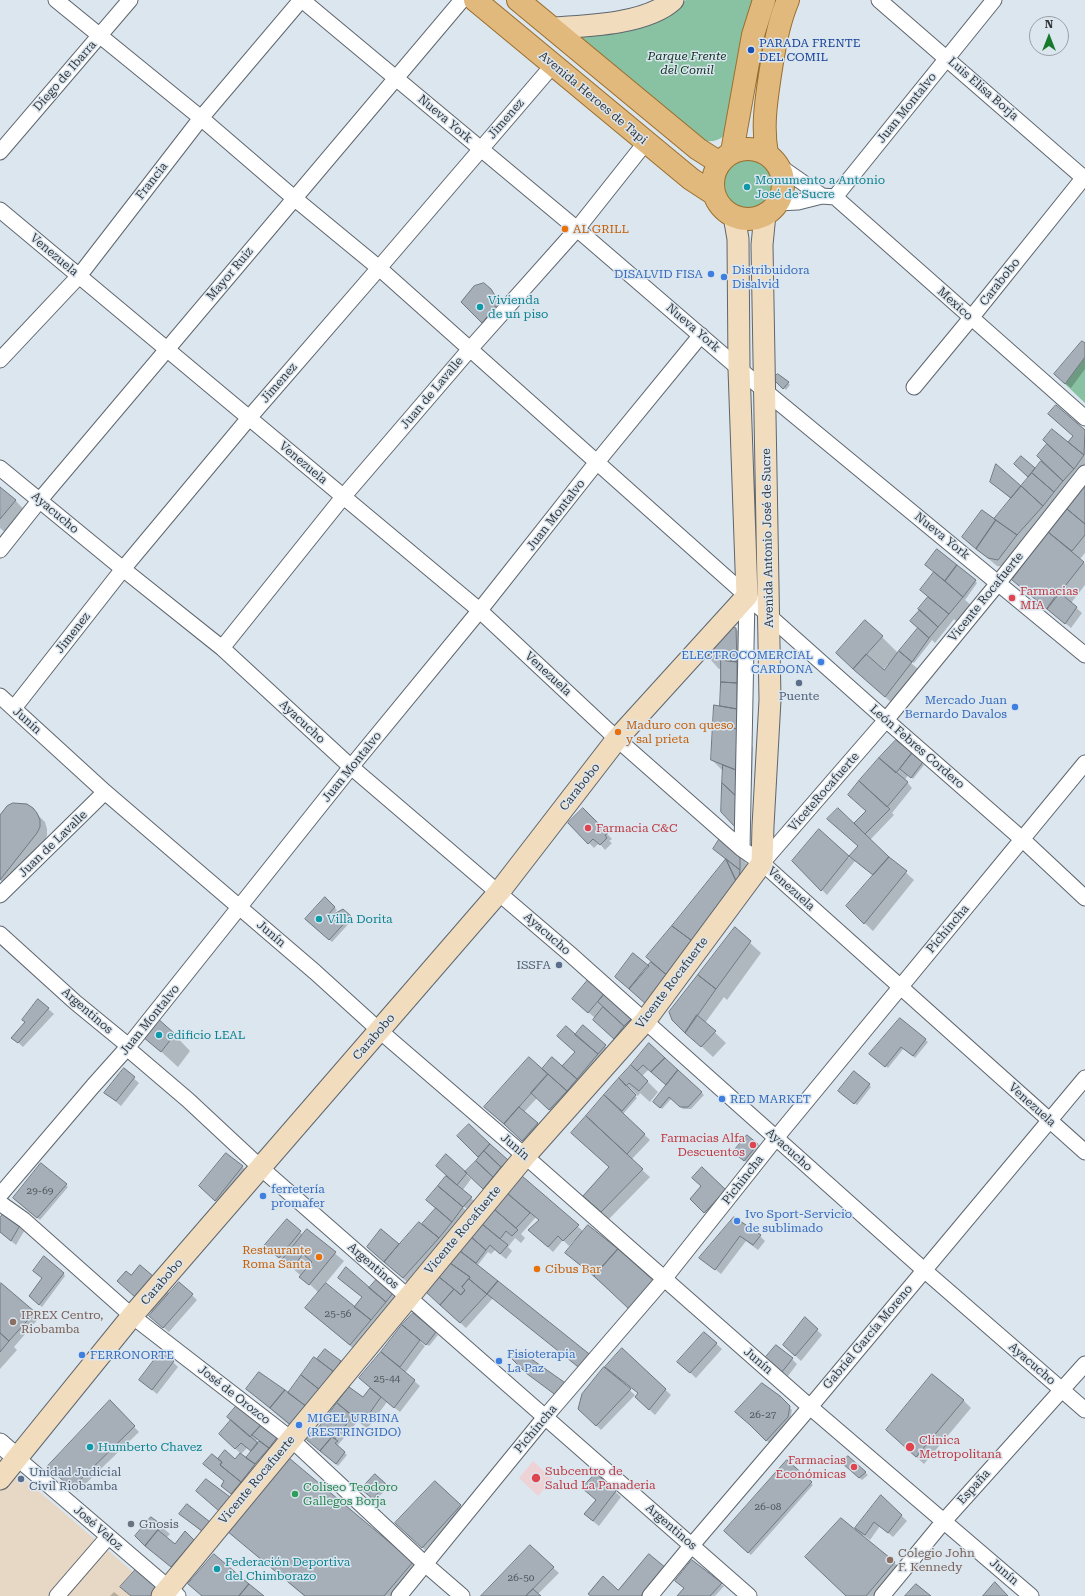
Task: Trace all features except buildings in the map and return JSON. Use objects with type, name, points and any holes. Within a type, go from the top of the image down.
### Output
[{"type":"main road","name":"Avenida Heroes de Tapi","points":[[475,0],[691,180],[714,194]]},
{"type":"main road","points":[[518,0],[691,144],[726,157],[750,149],[773,160]]},
{"type":"main road","points":[[553,28],[593,26],[634,19],[667,6],[674,0]]},
{"type":"main road","points":[[764,0],[753,35],[737,130],[726,157],[713,181],[714,194],[724,209],[734,216],[747,219],[760,217],[771,209],[782,192],[783,185],[781,172],[773,160],[764,134],[764,114],[775,40],[788,0]]},
{"type":"main road","points":[[691,144],[698,146],[718,146],[725,142],[737,130]]},
{"type":"main road","name":"Avenida Antonio José de Sucre","points":[[762,863],[762,826],[770,700],[770,616],[762,245],[771,209]]},
{"type":"main road","name":"Avenida Antonio José de Sucre","points":[[734,216],[738,239],[739,368],[747,596]]},
{"type":"main road","name":"Carabobo","points":[[0,1479],[132,1316],[499,892],[617,739],[747,596]]},
{"type":"main road","name":"Vicente Rocafuerte","points":[[170,1593],[291,1439],[408,1297],[525,1156],[645,1020],[762,863]]},
{"type":"street","name":"León Febres Cordero","points":[[56,0],[201,118],[294,198],[379,268],[886,720],[1022,839],[1085,898]]},
{"type":"street","name":"Diego de Ibarra","points":[[0,152],[130,0]]},
{"type":"street","name":"Nueva York","points":[[302,0],[577,228],[765,391],[999,582],[1085,655]]},
{"type":"street","name":"Francia","points":[[0,360],[79,276],[201,118],[302,0]]},
{"type":"street","name":"Mayor Ruiz","points":[[0,550],[39,501],[294,198],[397,79],[462,0]]},
{"type":"street","name":"Luis Elisa Borja","points":[[880,0],[1084,178]]},
{"type":"street","name":"Juan Montalvo","points":[[828,196],[947,58],[994,0]]},
{"type":"street","name":"Jimenez","points":[[14,708],[122,569],[248,418],[553,65]]},
{"type":"street","name":"Juan de Lavalle","points":[[222,648],[343,497],[470,349],[577,228],[646,142]]},
{"type":"street","name":"Mexico","points":[[773,160],[828,196],[1085,418]]},
{"type":"street","name":"Carabobo","points":[[914,387],[1084,178]]},
{"type":"street","points":[[771,209],[828,196]]},
{"type":"street","name":"Venezuela","points":[[0,210],[480,610],[617,739],[742,849],[762,863],[1085,1152]]},
{"type":"street","name":"Juan Montalvo","points":[[0,1195],[127,1048],[351,767],[480,610],[597,462],[701,336]]},
{"type":"street","name":"Ayacucho","points":[[0,468],[122,569],[222,648],[351,767],[499,892],[645,1020],[924,1270],[1085,1410]]},
{"type":"street","name":"Vicente Rocafuerte","points":[[886,720],[999,582],[1085,473]]},
{"type":"street","name":"Avenida Antonio José de Sucre","points":[[742,849],[747,596]]},
{"type":"street","name":"Junín","points":[[0,696],[105,792],[240,907],[810,1407],[1031,1596]]},
{"type":"street","name":"ViceteRocafuerte","points":[[762,863],[886,720]]},
{"type":"street","name":"Pichincha","points":[[398,1596],[546,1416],[664,1279],[776,1138],[1085,763]]},
{"type":"street","name":"Juan de Lavalle","points":[[0,895],[105,792]]},
{"type":"street","name":"Argentinos","points":[[0,934],[75,1002],[124,1043],[127,1048],[188,1100],[261,1168],[546,1416],[749,1596]]},
{"type":"street","name":"Gabriel García Moreno","points":[[650,1596],[1085,1078]]},
{"type":"street","name":"José de Orozco","points":[[0,1203],[24,1220],[132,1316],[291,1439],[425,1564],[462,1596]]},
{"type":"street","name":"España","points":[[882,1596],[944,1521],[1085,1364]]},
{"type":"street","name":"José Veloz","points":[[0,1443],[170,1593]]},
{"type":"street","points":[[57,1596],[108,1537]]},
{"type":"shaded area","points":[[0,1458],[161,1596],[0,1596]]},
{"type":"shaded area","name":"Subcentro de Salud La Panaderia","points":[[533,1461],[553,1479],[538,1496],[519,1478]]},
{"type":"green space","name":"Parque Frente del Comil","points":[[686,0],[756,0],[724,136],[713,141],[699,140],[570,33],[672,12]]},
{"type":"green space","points":[[749,159],[758,161],[769,170],[774,184],[772,193],[763,204],[749,209],[740,207],[729,198],[724,184],[726,175],[735,164]]},
{"type":"green space","points":[[1085,357],[1085,403],[1065,384]]},
{"type":"place","name":"PARADA FRENTE DEL COMIL","points":[[751,50]]},
{"type":"place","name":"Monumento a Antonio José de Sucre","points":[[747,187]]},
{"type":"place","name":"AL GRILL","points":[[565,229]]},
{"type":"place","name":"DISALVID FISA","points":[[711,274]]},
{"type":"place","name":"Distribuidora Disalvid","points":[[724,277]]},
{"type":"place","name":"Vivienda de un piso","points":[[480,307]]},
{"type":"place","name":"Farmacias MIA","points":[[1012,598]]},
{"type":"place","name":"ELECTROCOMERCIAL CARDONA","points":[[821,662]]},
{"type":"place","name":"Puente","points":[[799,683]]},
{"type":"place","name":"Mercado Juan Bernardo Davalos","points":[[1015,707]]},
{"type":"place","name":"Maduro con queso y sal prieta","points":[[618,732]]},
{"type":"place","name":"Farmacia C&C","points":[[588,828]]},
{"type":"place","name":"Villa Dorita","points":[[319,919]]},
{"type":"place","name":"ISSFA","points":[[559,965]]},
{"type":"place","name":"edificio LEAL","points":[[159,1035]]},
{"type":"place","name":"RED MARKET","points":[[722,1099]]},
{"type":"place","name":"Farmacias Alfa Descuentos","points":[[753,1145]]},
{"type":"place","name":"ferretería promafer","points":[[263,1196]]},
{"type":"place","name":"Ivo Sport-Servicio de sublimado","points":[[737,1221]]},
{"type":"place","name":"Restaurante Roma Santa","points":[[319,1257]]},
{"type":"place","name":"Cibus Bar","points":[[537,1269]]},
{"type":"place","name":"IPREX Centro, Riobamba","points":[[13,1322]]},
{"type":"place","name":"FERRONORTE","points":[[82,1355]]},
{"type":"place","name":"Fisioterapia La Paz","points":[[499,1361]]},
{"type":"place","name":"MIGEL URBINA (RESTRINGIDO)","points":[[299,1425]]},
{"type":"place","name":"Humberto Chavez","points":[[90,1447]]},
{"type":"place","name":"Clínica Metropolitana","points":[[910,1447]]},
{"type":"place","name":"Farmacias Económicas","points":[[854,1467]]},
{"type":"place","name":"Subcentro de Salud La Panaderia","points":[[536,1478]]},
{"type":"place","name":"Unidad Judicial Civil Riobamba","points":[[21,1479]]},
{"type":"place","name":"Coliseo Teodoro Gallegos Borja","points":[[295,1494]]},
{"type":"place","name":"Gnosis","points":[[131,1524]]},
{"type":"place","name":"Colegio John F. Kennedy","points":[[890,1560]]},
{"type":"place","name":"Federación Deportiva del Chimborazo","points":[[217,1569]]}]
